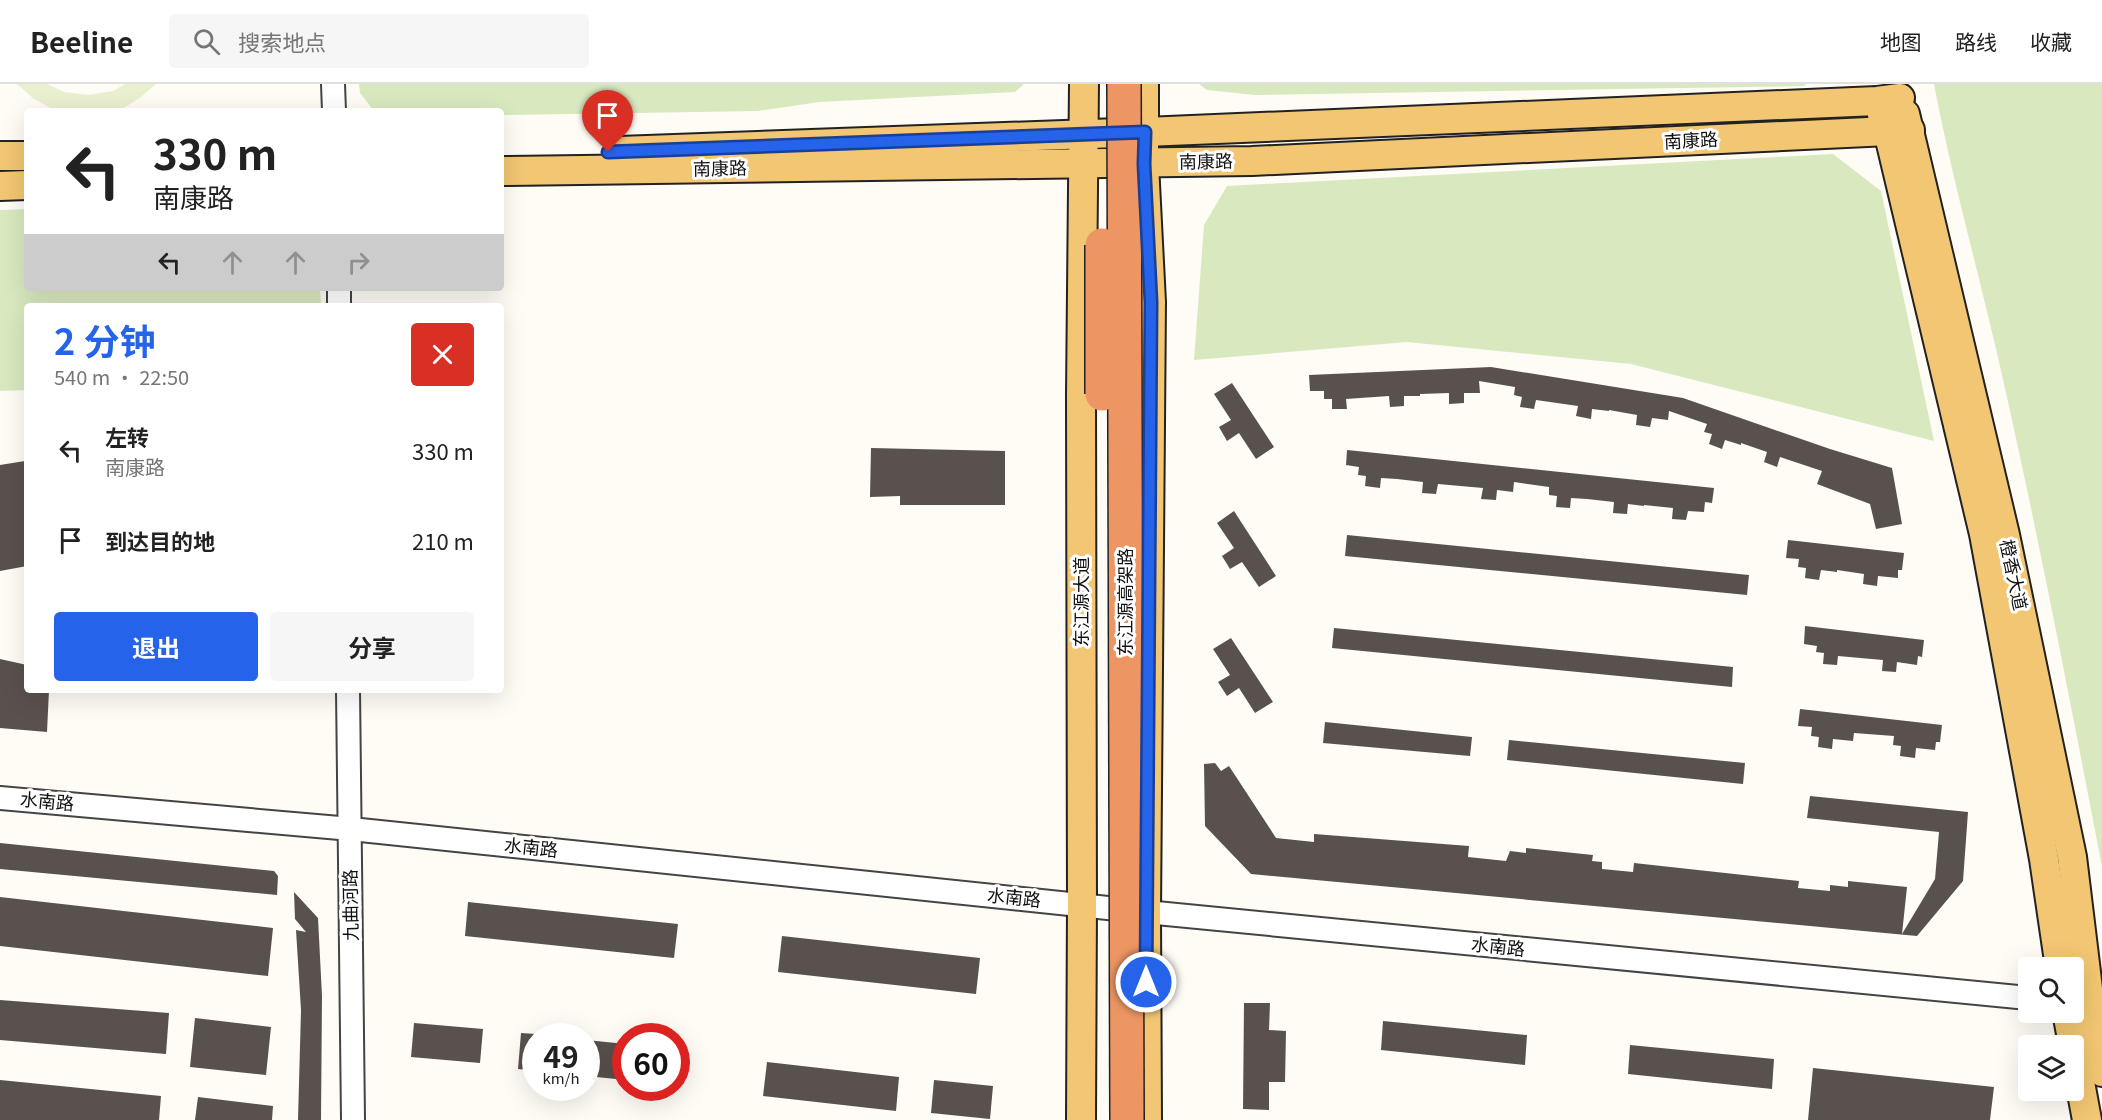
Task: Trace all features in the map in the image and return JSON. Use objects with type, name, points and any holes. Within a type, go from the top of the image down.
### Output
[{"type":"highway","name":"东江源高架路","points":[[1101,84],[1105,1120]]},
{"type":"highway","name":"东江源高架路","points":[[1124,84],[1127,1120]]},
{"type":"main road","name":"东江源大道","points":[[1081,1120],[1083,905],[1081,396],[1084,84]]},
{"type":"main road","points":[[1144,84],[1144,164],[1151,302],[1146,912],[1147,1120]]},
{"type":"main road","name":"南康路","points":[[504,153],[561,153],[1145,132],[1887,92]]},
{"type":"main road","name":"橙香大道","points":[[1887,92],[2005,535],[2072,857],[2075,957]]},
{"type":"main road","name":"南康路","points":[[504,171],[1263,161],[1899,131]]},
{"type":"main road","name":"橙香大道","points":[[1899,131],[1984,534],[2044,859],[2058,957]]},
{"type":"main road","points":[[0,156],[24,156]]},
{"type":"main road","points":[[0,186],[24,185]]},
{"type":"main road","name":"橙香大道","points":[[2078,1023],[2087,1120]]},
{"type":"main road","name":"橙香大道","points":[[2083,1023],[2102,1072]]},
{"type":"street","points":[[333,84],[334,108]]},
{"type":"street","points":[[1071,84],[1084,134]]},
{"type":"street","points":[[1145,132],[1156,84]]},
{"type":"street","name":"九曲河路","points":[[348,693],[353,1120]]},
{"type":"street","name":"水南路","points":[[0,798],[351,829],[1146,912],[2018,998]]},
{"type":"green space","points":[[17,84],[47,84],[64,92],[89,95],[113,91],[125,84],[156,84],[124,108],[50,108],[34,99]]},
{"type":"green space","points":[[359,84],[1024,84],[1015,92],[819,102],[758,111],[504,115],[504,108],[372,108],[360,93]]},
{"type":"green space","points":[[1199,84],[1806,84],[1804,86],[1255,95],[1207,90]]},
{"type":"green space","points":[[1934,84],[2102,84],[2102,867],[2025,481]]},
{"type":"green space","points":[[1833,154],[1881,191],[1934,441],[1631,364],[1407,342],[1194,360],[1204,225],[1227,186]]},
{"type":"green space","points":[[24,209],[24,291],[320,291],[321,303],[24,303],[24,390],[0,391],[0,210]]},
{"type":"building","points":[[1491,367],[1683,398],[1892,468],[1902,524],[1876,529],[1870,504],[1817,484],[1822,471],[1780,457],[1777,467],[1764,462],[1767,452],[1741,443],[1741,445],[1725,440],[1722,449],[1709,444],[1712,434],[1704,432],[1707,424],[1669,411],[1668,420],[1652,418],[1650,427],[1636,425],[1637,415],[1609,410],[1592,409],[1591,419],[1576,416],[1578,406],[1536,400],[1534,409],[1520,407],[1522,397],[1514,395],[1515,387],[1479,381],[1480,393],[1464,393],[1464,403],[1449,404],[1449,393],[1420,394],[1420,396],[1404,396],[1404,406],[1390,407],[1389,396],[1346,399],[1347,409],[1332,409],[1332,399],[1324,399],[1324,391],[1310,391],[1309,375]]},
{"type":"building","points":[[1232,383],[1274,447],[1256,459],[1239,433],[1227,441],[1219,427],[1231,420],[1214,394]]},
{"type":"building","points":[[871,448],[1005,451],[1005,505],[900,505],[900,496],[870,497]]},
{"type":"building","points":[[1347,450],[1714,488],[1712,503],[1705,502],[1704,512],[1688,511],[1686,520],[1672,519],[1673,508],[1644,505],[1628,504],[1627,514],[1613,513],[1614,502],[1587,499],[1571,498],[1570,508],[1556,507],[1557,496],[1549,495],[1549,487],[1514,482],[1513,492],[1497,490],[1496,500],[1481,499],[1483,488],[1438,484],[1436,494],[1422,493],[1423,482],[1381,478],[1380,488],[1365,486],[1366,476],[1358,475],[1359,467],[1346,465]]},
{"type":"building","points":[[24,461],[24,567],[0,571],[0,465]]},
{"type":"building","points":[[1234,511],[1276,576],[1259,587],[1242,562],[1230,569],[1222,556],[1234,548],[1217,523]]},
{"type":"building","points":[[1347,535],[1749,575],[1747,595],[1345,556]]},
{"type":"building","points":[[1788,540],[1904,553],[1902,570],[1898,570],[1898,578],[1878,576],[1877,586],[1863,584],[1864,574],[1837,570],[1837,572],[1821,570],[1819,580],[1805,578],[1806,568],[1798,567],[1799,559],[1786,558]]},
{"type":"building","points":[[1805,626],[1924,640],[1922,657],[1918,656],[1917,665],[1897,662],[1896,672],[1882,671],[1883,660],[1838,656],[1837,665],[1823,664],[1824,653],[1816,652],[1817,646],[1804,644]]},
{"type":"building","points":[[1334,628],[1733,667],[1732,687],[1332,648]]},
{"type":"building","points":[[1231,638],[1273,702],[1255,713],[1239,688],[1227,696],[1218,682],[1230,675],[1213,649]]},
{"type":"building","points":[[0,659],[24,664],[24,693],[49,693],[47,732],[0,728]]},
{"type":"building","points":[[1800,709],[1942,725],[1940,742],[1936,742],[1935,750],[1916,748],[1915,758],[1900,756],[1901,746],[1893,745],[1894,736],[1854,733],[1853,741],[1833,739],[1832,749],[1818,747],[1819,737],[1811,736],[1812,727],[1798,726]]},
{"type":"building","points":[[1325,722],[1472,737],[1470,756],[1323,743]]},
{"type":"building","points":[[1509,740],[1745,763],[1743,784],[1507,760]]},
{"type":"building","points":[[1215,763],[1221,771],[1229,766],[1276,838],[1314,842],[1314,834],[1469,846],[1468,857],[1506,861],[1510,851],[1526,853],[1526,848],[1593,855],[1592,861],[1602,862],[1602,869],[1633,872],[1634,863],[1799,881],[1798,888],[1830,891],[1830,885],[1848,887],[1848,881],[1907,887],[1902,934],[1935,879],[1939,832],[1807,818],[1810,796],[1968,812],[1963,881],[1917,936],[1251,874],[1205,826],[1204,764]]},
{"type":"building","points":[[0,843],[274,871],[278,876],[277,895],[0,869]]},
{"type":"building","points":[[294,892],[318,918],[322,996],[321,1120],[298,1120],[301,1010],[296,930],[306,932],[295,919]]},
{"type":"building","points":[[0,897],[273,928],[268,976],[0,946]]},
{"type":"building","points":[[468,902],[678,924],[674,958],[465,936]]},
{"type":"building","points":[[782,936],[980,958],[976,994],[778,972]]},
{"type":"building","points":[[0,1000],[169,1013],[166,1054],[0,1040]]},
{"type":"building","points":[[1244,1003],[1270,1003],[1269,1030],[1286,1031],[1285,1082],[1269,1082],[1269,1110],[1243,1109]]},
{"type":"building","points":[[195,1018],[271,1027],[266,1075],[190,1067]]},
{"type":"building","points":[[1383,1021],[1527,1035],[1525,1065],[1381,1050]]},
{"type":"building","points":[[414,1023],[483,1029],[480,1063],[411,1057]]},
{"type":"building","points":[[521,1033],[522,1033],[522,1069],[518,1069]]},
{"type":"building","points":[[600,1041],[612,1043],[612,1079],[600,1077]]},
{"type":"building","points":[[1630,1045],[1774,1059],[1772,1089],[1628,1074]]},
{"type":"building","points":[[767,1062],[899,1077],[896,1111],[763,1096]]},
{"type":"building","points":[[1813,1068],[1994,1087],[1990,1120],[1808,1120]]},
{"type":"building","points":[[0,1080],[161,1096],[159,1120],[0,1120]]},
{"type":"building","points":[[934,1080],[993,1086],[990,1119],[931,1113]]},
{"type":"building","points":[[198,1097],[273,1106],[272,1120],[195,1120]]},
{"type":"route","points":[[608,152],[1145,132],[1144,164],[1151,302],[1146,982]]}]
